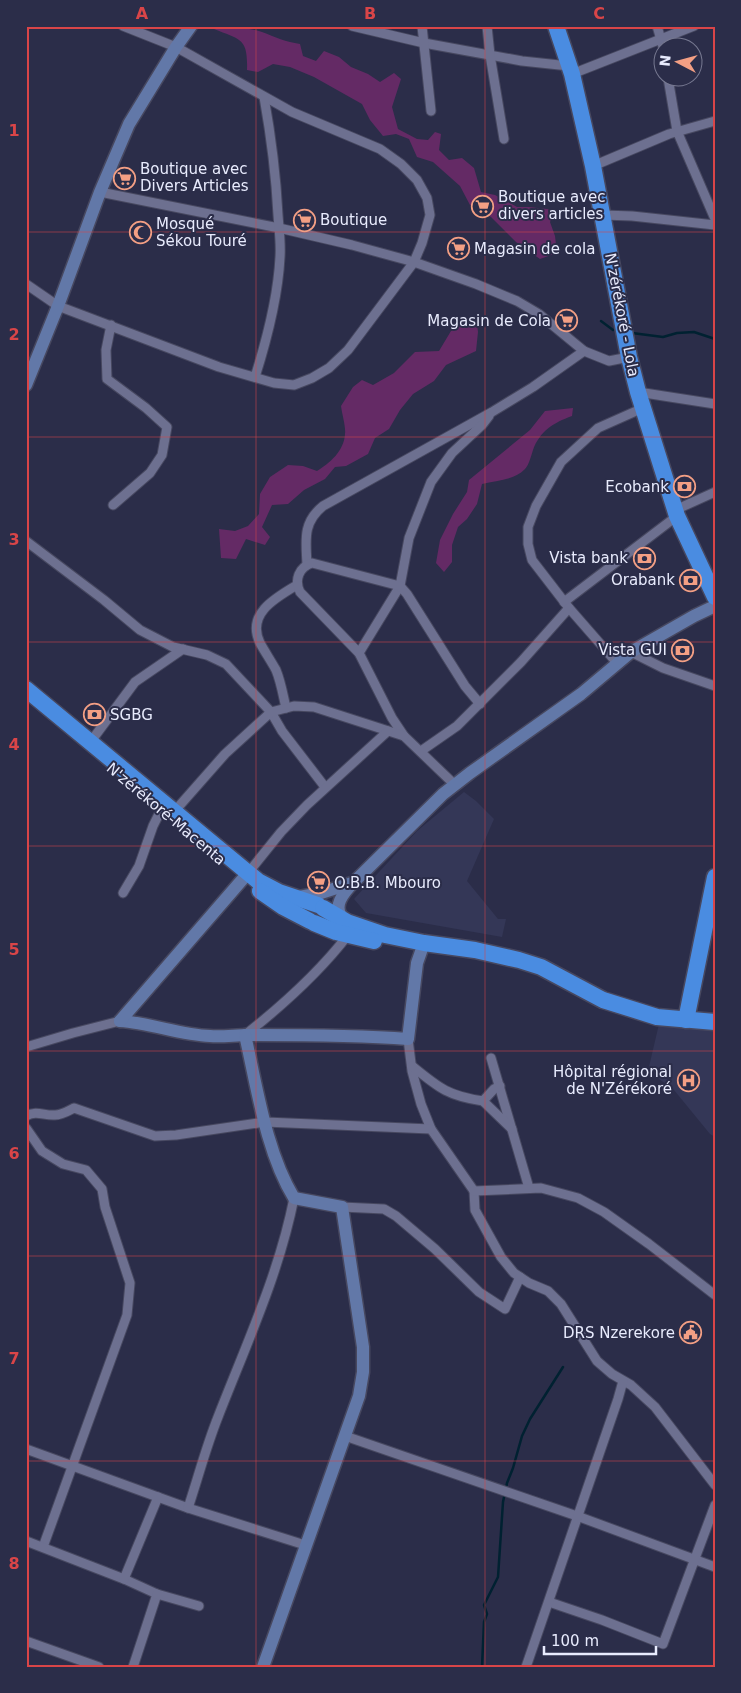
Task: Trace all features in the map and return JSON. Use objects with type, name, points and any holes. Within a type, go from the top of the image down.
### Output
[{"type":"highway","name":"N'zérékoré - Lola","points":[[556,26],[571,70],[593,166],[628,357],[676,513],[715,596]]},
{"type":"highway","points":[[26,689],[88,745],[283,906],[312,922],[336,932],[347,928]]},
{"type":"highway","points":[[26,699],[88,745]]},
{"type":"highway","points":[[246,876],[266,886],[320,906],[347,928],[398,944],[424,943],[475,950],[519,960],[541,967],[604,1000],[657,1017],[715,1022]]},
{"type":"highway","points":[[686,1020],[715,877]]},
{"type":"highway","points":[[312,922],[307,917],[308,910],[312,906],[320,906]]},
{"type":"street","points":[[26,284],[58,306],[219,367],[274,383],[294,385],[312,378],[329,368],[348,350],[414,262],[422,243],[430,215],[427,198],[417,180],[401,164],[380,149],[292,112],[176,47],[123,26]]},
{"type":"street","points":[[26,385],[58,306],[100,192],[129,124],[191,26]]},
{"type":"street","points":[[352,26],[424,43],[571,70],[654,41]]},
{"type":"street","points":[[422,26],[431,111]]},
{"type":"street","points":[[487,26],[504,139]]},
{"type":"street","points":[[657,26],[661,38]]},
{"type":"street","points":[[664,38],[694,26]]},
{"type":"street","points":[[670,88],[678,131],[715,219]]},
{"type":"street","points":[[255,378],[272,314],[280,258],[271,138],[264,97]]},
{"type":"street","points":[[593,166],[678,131],[715,121]]},
{"type":"street","points":[[100,192],[279,228],[414,262],[517,301],[540,314],[584,351],[609,361],[628,357]]},
{"type":"street","points":[[603,215],[632,216],[715,225]]},
{"type":"street","points":[[111,325],[106,350],[107,380],[146,408],[167,427],[162,455],[150,473],[113,505]]},
{"type":"street","points":[[307,565],[306,536],[308,526],[317,511],[492,412],[533,387],[584,351]]},
{"type":"street","points":[[638,392],[715,404]]},
{"type":"street","points":[[617,663],[566,605],[532,560],[528,544],[528,527],[536,506],[561,462],[598,428],[643,408]]},
{"type":"street","points":[[359,652],[400,586],[409,538],[431,482],[452,453],[482,425],[492,412]]},
{"type":"street","points":[[421,751],[457,726],[480,704],[527,656],[566,605],[676,513],[715,492]]},
{"type":"street","points":[[26,541],[140,630],[173,647],[207,655],[226,664],[271,712],[282,731],[325,787]]},
{"type":"street","points":[[286,708],[276,672],[260,642],[256,625],[258,616],[264,608],[297,585],[302,568],[312,563],[400,586],[407,594],[465,686],[480,704]]},
{"type":"street","points":[[297,585],[300,592],[359,652],[392,718],[404,736],[455,785]]},
{"type":"street","points":[[245,1035],[283,1005],[310,980],[347,928],[339,914],[338,902],[354,882],[443,794],[581,694],[631,652],[715,606]]},
{"type":"street","points":[[88,745],[135,682],[183,649]]},
{"type":"street","points":[[631,652],[663,668],[715,686]]},
{"type":"street","points":[[124,893],[139,866],[153,826],[225,754],[271,712],[294,706],[314,707],[404,736]]},
{"type":"street","points":[[120,1021],[246,876],[281,832],[325,787],[388,731]]},
{"type":"street","points":[[293,896],[321,893],[354,882]]},
{"type":"street","points":[[424,943],[417,963],[408,1039],[421,1104],[431,1129],[474,1191],[476,1210],[501,1257],[514,1273],[548,1290],[562,1304],[597,1361],[630,1385],[655,1407],[715,1485]]},
{"type":"street","points":[[26,1047],[120,1021],[138,1022],[174,1031],[209,1036],[351,1035],[408,1039]]},
{"type":"street","points":[[188,1508],[216,1420],[277,1264],[294,1198],[282,1179],[265,1122],[245,1035]]},
{"type":"street","points":[[491,1058],[528,1188]]},
{"type":"street","points":[[412,1066],[441,1089],[457,1097],[483,1101],[512,1129]]},
{"type":"street","points":[[483,1101],[494,1089],[500,1086]]},
{"type":"street","points":[[26,1116],[33,1112],[53,1115],[64,1113],[74,1108],[155,1136],[176,1135],[265,1122],[431,1129]]},
{"type":"street","points":[[26,1128],[42,1151],[63,1164],[86,1170],[102,1189],[105,1207],[130,1283],[127,1315],[43,1547]]},
{"type":"street","points":[[474,1191],[541,1188],[578,1198],[595,1207],[649,1244],[715,1295]]},
{"type":"street","points":[[294,1198],[342,1208],[384,1209],[396,1216],[434,1249],[479,1292],[505,1309],[520,1277]]},
{"type":"street","points":[[263,1667],[359,1396],[363,1372],[363,1347],[342,1208]]},
{"type":"street","points":[[526,1667],[623,1381]]},
{"type":"street","points":[[345,1436],[577,1516],[715,1567]]},
{"type":"street","points":[[26,1449],[188,1508],[305,1545]]},
{"type":"street","points":[[124,1579],[158,1497]]},
{"type":"street","points":[[549,1602],[602,1620],[662,1644],[715,1505]]},
{"type":"street","points":[[26,1540],[157,1594],[199,1606]]},
{"type":"street","points":[[133,1667],[157,1594]]},
{"type":"street","points":[[26,1641],[99,1667]]},
{"type":"shaded area","points":[[214,26],[250,29],[300,44],[303,56],[316,61],[324,51],[339,57],[351,67],[368,74],[380,82],[394,73],[401,79],[392,107],[398,129],[417,139],[428,140],[435,132],[441,134],[439,150],[449,160],[462,158],[474,168],[481,192],[495,195],[517,207],[556,210],[550,222],[555,236],[557,253],[540,259],[516,242],[491,217],[470,205],[460,186],[433,162],[417,157],[409,139],[396,134],[383,136],[370,120],[362,104],[314,77],[290,67],[273,64],[258,72],[247,70],[246,52],[241,42],[237,38],[214,29]]},
{"type":"shaded area","points":[[468,319],[477,324],[476,351],[446,365],[434,381],[413,394],[400,410],[389,429],[375,438],[368,454],[346,466],[335,467],[325,479],[304,490],[288,504],[272,505],[262,527],[270,537],[265,545],[246,539],[236,559],[221,558],[219,529],[235,531],[248,526],[259,514],[260,494],[270,477],[288,465],[303,466],[317,471],[336,456],[342,446],[345,434],[341,406],[353,387],[362,380],[373,385],[394,373],[415,352],[439,351],[451,331]]},
{"type":"shaded area","points":[[573,408],[572,416],[548,428],[539,438],[525,469],[510,478],[482,484],[477,504],[467,519],[458,527],[452,545],[452,562],[444,572],[436,563],[440,540],[467,492],[469,480],[530,430],[545,411]]},
{"type":"shaded area","points":[[464,792],[494,819],[467,881],[498,919],[506,919],[502,937],[366,913],[354,899],[417,831]]},
{"type":"shaded area","name":"Hôpital régional de N'Zérékoré","points":[[659,1024],[715,1029],[715,1137],[710,1134],[674,1090],[648,1071]]},
{"type":"waterway","points":[[601,321],[613,330]]},
{"type":"waterway","points":[[632,333],[663,337],[677,333],[694,332],[715,339]]},
{"type":"waterway","points":[[482,1667],[484,1622],[487,1614],[484,1605],[498,1577],[503,1502],[507,1483],[522,1436],[530,1419],[563,1367]]},
{"type":"place","name":"Boutique avec Divers Articles","points":[[124,178]]},
{"type":"place","name":"Boutique avec divers articles","points":[[482,206]]},
{"type":"place","name":"Boutique","points":[[304,220]]},
{"type":"place","name":"Mosqué Sékou Touré","points":[[140,233]]},
{"type":"place","name":"Magasin de cola","points":[[458,249]]},
{"type":"place","name":"Magasin de Cola","points":[[567,321]]},
{"type":"place","name":"Ecobank","points":[[685,487]]},
{"type":"place","name":"Vista bank","points":[[644,558]]},
{"type":"place","name":"Orabank","points":[[691,580]]},
{"type":"place","name":"Vista GUI","points":[[683,650]]},
{"type":"place","name":"SGBG","points":[[94,715]]},
{"type":"place","name":"O.B.B. Mbouro","points":[[318,883]]},
{"type":"place","name":"Hôpital régional de N'Zérékoré","points":[[688,1081]]},
{"type":"place","name":"DRS Nzerekore","points":[[691,1333]]}]
